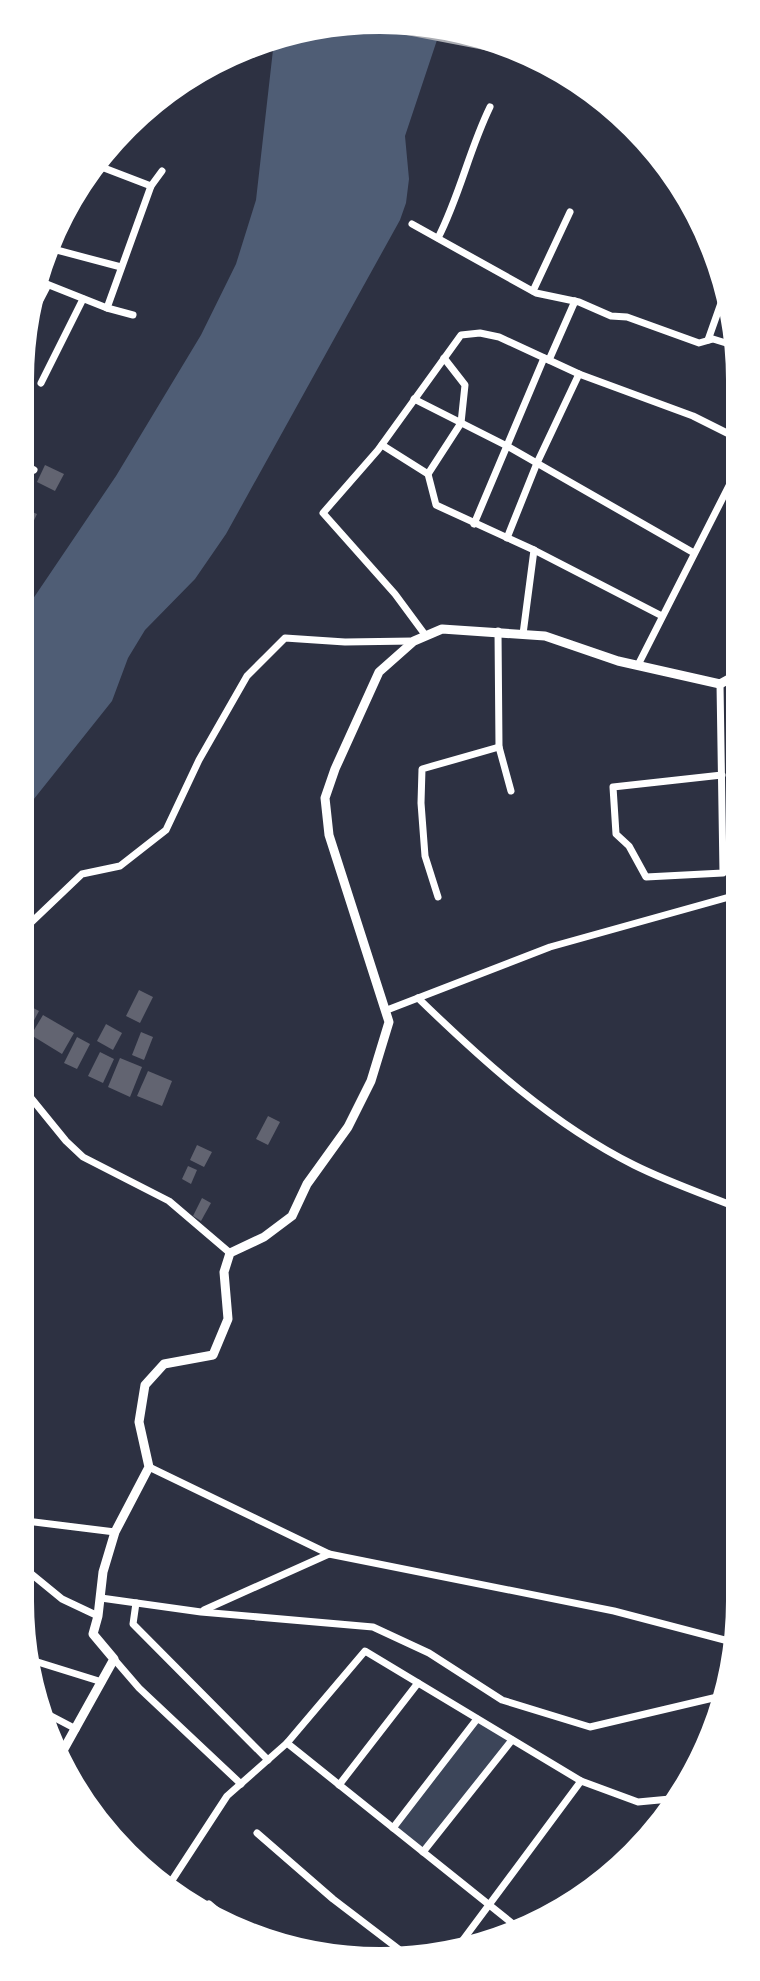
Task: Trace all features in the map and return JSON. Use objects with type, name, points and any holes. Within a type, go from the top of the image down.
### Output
[{"type":"street","points":[[438,238],[454,208],[473,140],[490,107]]},
{"type":"street","points":[[104,168],[151,186]]},
{"type":"street","points":[[107,308],[151,186],[162,171]]},
{"type":"street","points":[[533,291],[570,212]]},
{"type":"street","points":[[412,224],[533,291],[575,301],[611,316],[627,317],[699,343],[713,339],[726,343]]},
{"type":"street","points":[[57,250],[121,267]]},
{"type":"street","points":[[43,295],[48,285],[133,315]]},
{"type":"street","points":[[41,383],[83,299]]},
{"type":"street","points":[[474,524],[575,301]]},
{"type":"street","points":[[708,340],[720,307]]},
{"type":"street","points":[[426,636],[395,594],[323,513],[382,445],[461,335],[480,333],[499,337],[579,374],[693,416],[728,434]]},
{"type":"street","points":[[428,474],[461,423],[465,385],[444,358]]},
{"type":"street","points":[[507,538],[537,463],[579,374]]},
{"type":"street","points":[[414,399],[507,446],[694,553]]},
{"type":"street","points":[[382,445],[428,474],[436,505],[534,550],[662,616]]},
{"type":"street","points":[[638,665],[728,487]]},
{"type":"street","points":[[523,634],[534,550]]},
{"type":"street","points":[[241,1784],[139,1688],[93,1634],[103,1572],[115,1532],[149,1467],[139,1422],[145,1385],[164,1364],[213,1355],[228,1319],[224,1272],[230,1253],[264,1237],[292,1216],[307,1184],[348,1127],[371,1081],[389,1022],[329,835],[325,798],[335,769],[379,672],[414,641],[442,629],[545,636],[638,665],[720,684],[728,680]]},
{"type":"street","points":[[498,631],[499,747],[511,791]]},
{"type":"street","points":[[32,922],[82,874],[120,866],[166,830],[199,760],[247,676],[285,638],[345,642],[414,641]]},
{"type":"street","points":[[720,684],[722,775],[723,873],[646,877],[629,846],[616,834],[613,787],[722,775]]},
{"type":"street","points":[[438,897],[425,856],[422,769],[499,747]]},
{"type":"street","points":[[387,1010],[550,947],[728,897]]},
{"type":"street","points":[[418,998],[485,1063],[555,1117],[633,1165],[728,1204]]},
{"type":"street","points":[[32,1099],[83,1157],[169,1201],[230,1253]]},
{"type":"street","points":[[149,1467],[329,1554],[614,1611],[726,1640]]},
{"type":"street","points":[[32,1522],[115,1532]]},
{"type":"street","points":[[201,1612],[329,1554]]},
{"type":"street","points":[[32,1574],[62,1599],[98,1616]]},
{"type":"street","points":[[101,1598],[201,1612],[373,1627],[429,1653],[502,1700],[590,1727],[714,1698]]},
{"type":"street","points":[[136,1603],[133,1624],[268,1760]]},
{"type":"street","points":[[172,1880],[227,1796],[287,1743],[365,1651],[581,1781],[638,1802],[664,1802]]},
{"type":"street","points":[[65,1748],[114,1659]]},
{"type":"street","points":[[38,1662],[102,1682]]},
{"type":"street","points":[[339,1785],[418,1683]]},
{"type":"street","points":[[51,1716],[76,1729]]},
{"type":"street","points":[[393,1828],[477,1719]]},
{"type":"street","points":[[423,1852],[512,1740]]},
{"type":"street","points":[[287,1743],[512,1923]]},
{"type":"street","points":[[463,1938],[581,1781]]},
{"type":"street","points":[[257,1833],[333,1899],[398,1948]]},
{"type":"shaded area","points":[[357,33],[403,33],[438,37],[405,136],[409,179],[400,220],[226,534],[195,579],[145,630],[128,658],[112,701],[32,801],[32,600],[116,476],[201,335],[236,264],[256,200],[273,49]]},
{"type":"shaded area","points":[[477,1719],[512,1740],[423,1852],[393,1828]]},
{"type":"building","points":[[45,465],[64,474],[55,491],[37,482]]},
{"type":"building","points":[[139,990],[153,997],[140,1023],[126,1016]]},
{"type":"building","points":[[32,1007],[39,1011],[32,1024]]},
{"type":"building","points":[[43,1015],[74,1033],[62,1054],[32,1033]]},
{"type":"building","points":[[106,1024],[122,1033],[113,1050],[97,1041]]},
{"type":"building","points":[[141,1032],[153,1037],[144,1060],[132,1055]]},
{"type":"building","points":[[77,1037],[90,1044],[77,1069],[64,1063]]},
{"type":"building","points":[[100,1052],[114,1059],[103,1083],[88,1076]]},
{"type":"building","points":[[120,1058],[142,1067],[130,1097],[108,1087]]},
{"type":"building","points":[[148,1071],[172,1081],[162,1106],[137,1096]]},
{"type":"building","points":[[268,1116],[280,1122],[268,1145],[256,1139]]},
{"type":"building","points":[[197,1145],[212,1152],[204,1167],[190,1160]]},
{"type":"building","points":[[188,1166],[197,1170],[191,1184],[182,1179]]},
{"type":"building","points":[[202,1198],[211,1203],[201,1221],[193,1216]]},
{"type":"railway","points":[[410,34],[485,48]]}]
